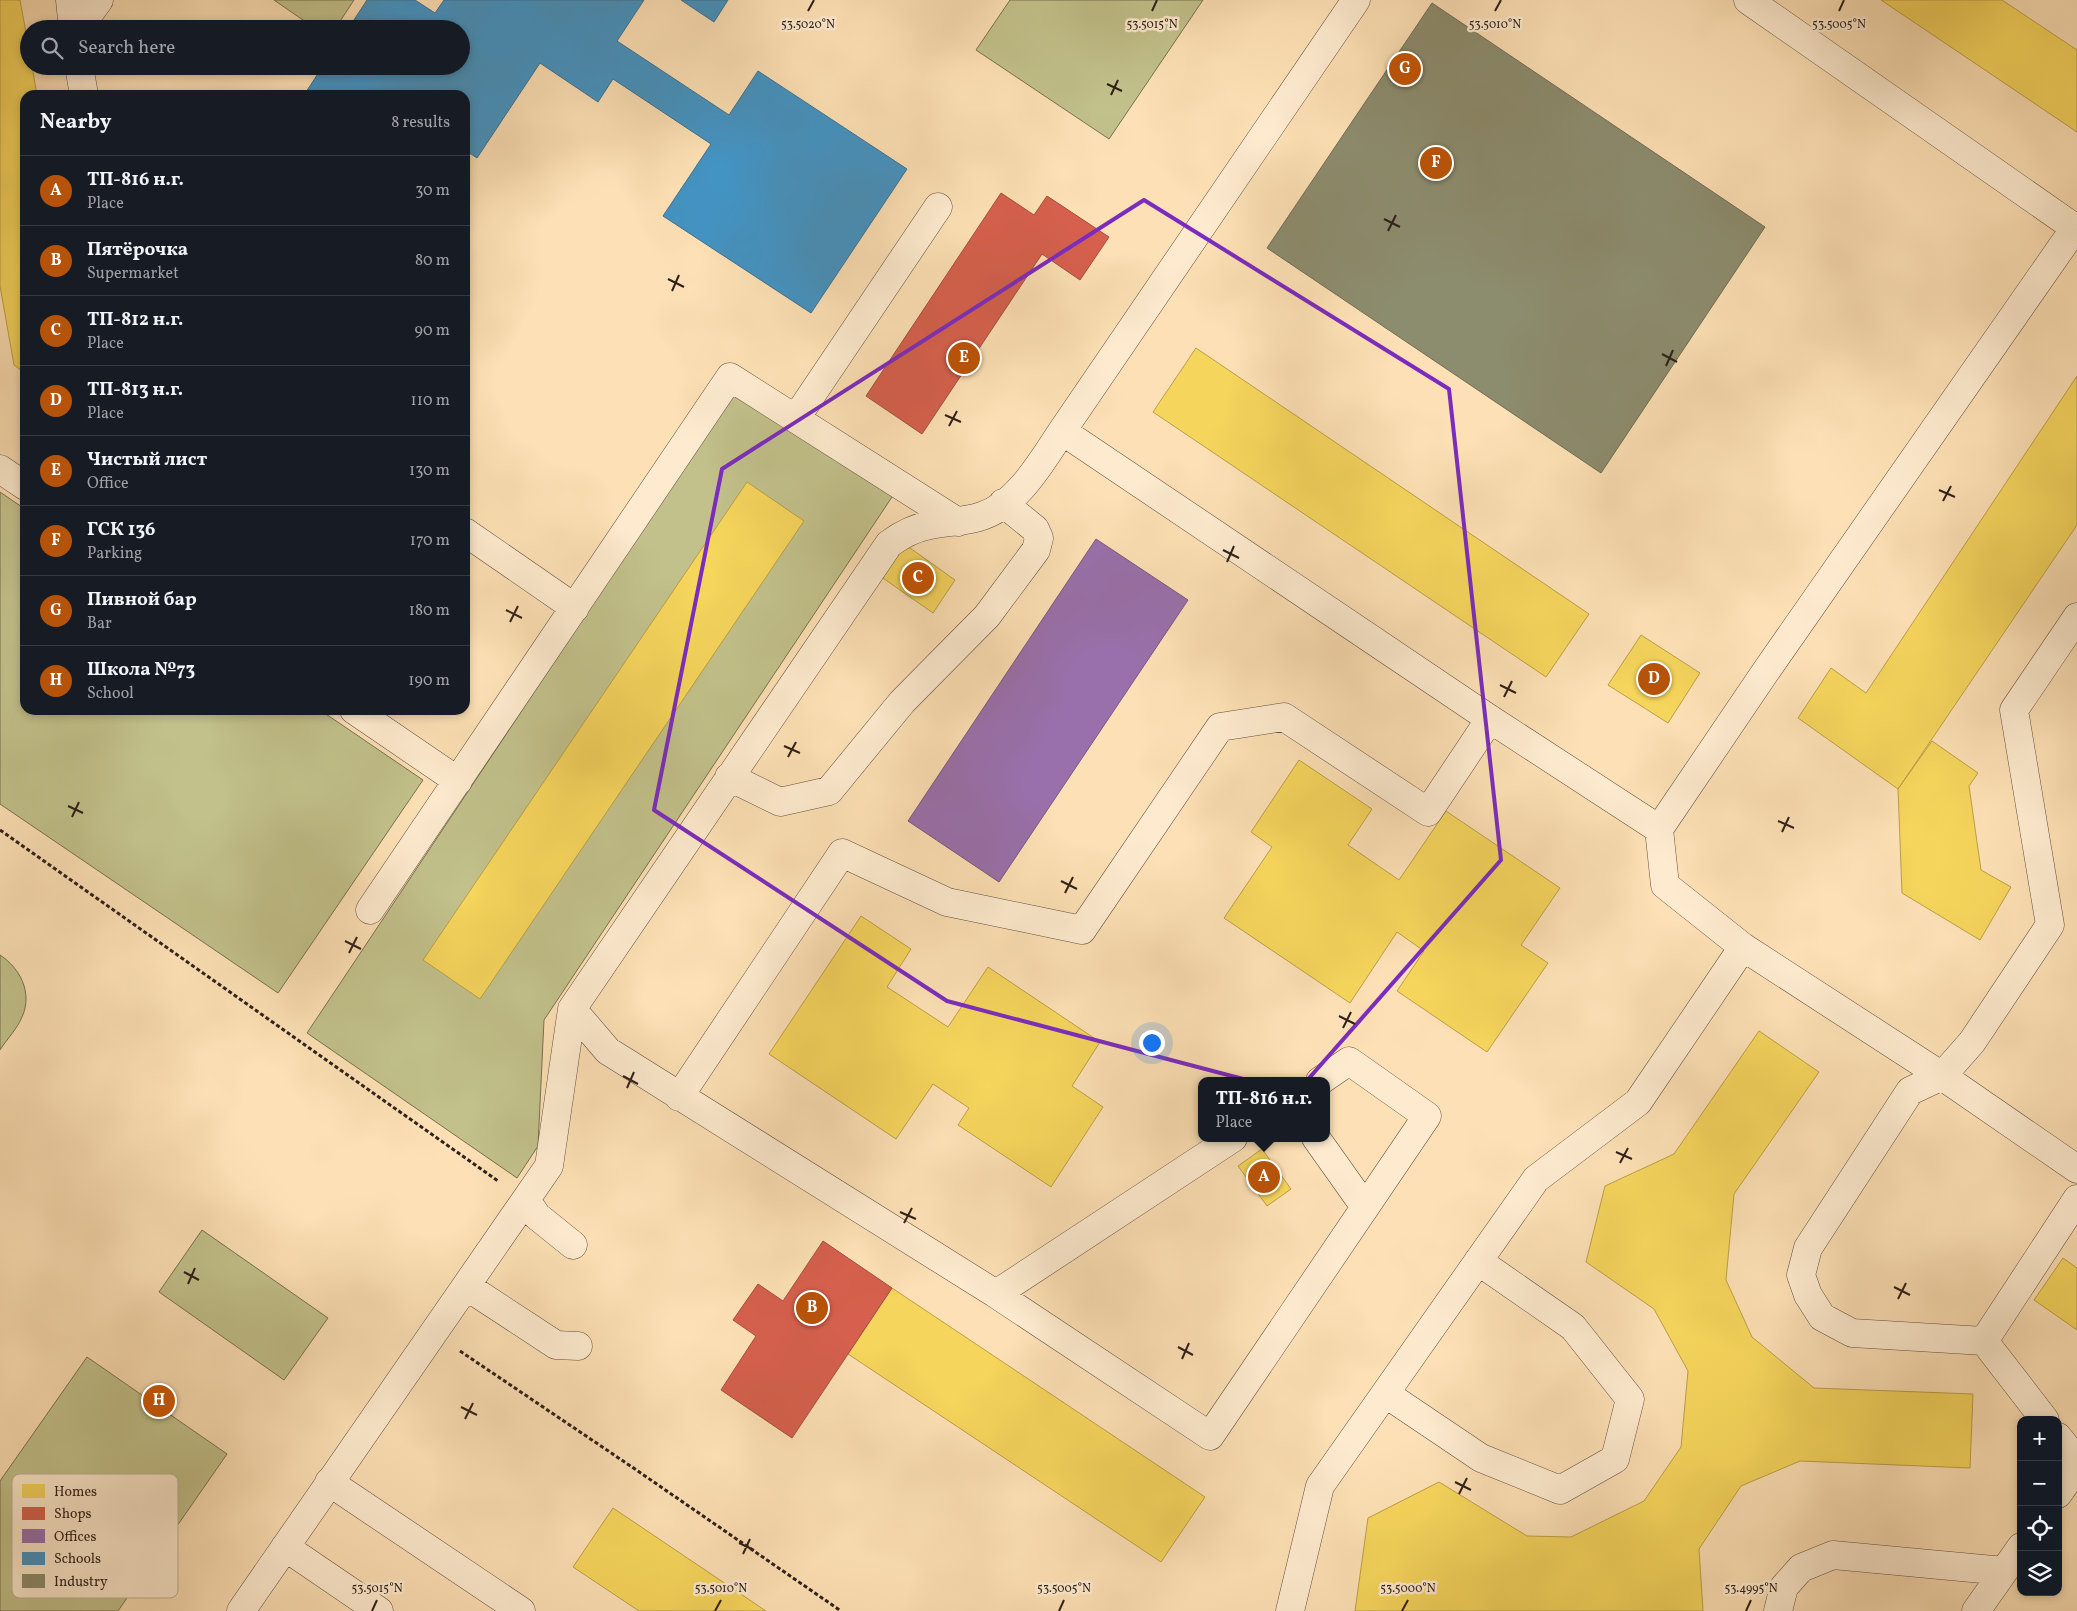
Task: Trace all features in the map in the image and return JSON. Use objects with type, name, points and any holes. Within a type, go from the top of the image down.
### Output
[{"type":"lane","points":[[70,0],[72,20]]},
{"type":"lane","points":[[85,20],[99,0]]},
{"type":"lane","points":[[241,1611],[549,1166],[572,1009],[889,544],[904,534],[929,525],[958,522],[984,515],[1016,495],[1062,431],[1356,0]]},
{"type":"lane","points":[[1748,0],[2076,227],[1766,671],[1659,829],[1665,885],[1743,947],[1942,1076],[2077,1169]]},
{"type":"lane","points":[[81,75],[83,90]]},
{"type":"lane","points":[[796,418],[938,208]]},
{"type":"lane","points":[[370,910],[730,377],[958,522]]},
{"type":"lane","points":[[1062,431],[1490,719],[1659,829]]},
{"type":"lane","points":[[0,469],[20,483]]},
{"type":"lane","points":[[729,777],[780,802],[829,791],[902,702],[987,616],[1036,550],[1039,538],[1035,529],[1003,503]]},
{"type":"lane","points":[[470,535],[575,608]]},
{"type":"lane","points":[[2042,1416],[1984,1341],[1852,1333],[1822,1316],[1808,1294],[1801,1275],[1808,1248],[1910,1091],[1942,1076],[1972,1042],[2050,926],[2014,710],[2077,617]]},
{"type":"lane","points":[[361,715],[458,781]]},
{"type":"lane","points":[[679,1097],[842,853],[947,902],[1082,930],[1220,727],[1284,717],[1428,812],[1490,719]]},
{"type":"lane","points":[[1290,1611],[1320,1486],[1536,1179],[1638,1102],[1743,947]]},
{"type":"lane","points":[[572,1009],[608,1051],[996,1294],[1210,1436],[1427,1116],[1349,1062],[1326,1077]]},
{"type":"lane","points":[[996,1294],[1227,1142]]},
{"type":"lane","points":[[1319,1142],[1365,1207]]},
{"type":"lane","points":[[1984,1341],[2077,1199]]},
{"type":"lane","points":[[526,1200],[537,1216],[573,1245]]},
{"type":"lane","points":[[1386,1394],[1481,1458],[1560,1490],[1615,1459],[1630,1399],[1573,1327],[1478,1261]]},
{"type":"lane","points":[[466,1286],[556,1345],[578,1346]]},
{"type":"lane","points":[[2062,1442],[2077,1462]]},
{"type":"lane","points":[[2062,1488],[2077,1467]]},
{"type":"lane","points":[[329,1482],[521,1611]]},
{"type":"lane","points":[[285,1547],[379,1611]]},
{"type":"lane","points":[[1976,1611],[2018,1551]]},
{"type":"lane","points":[[1778,1611],[1784,1587],[1801,1568],[1833,1556],[2004,1571]]},
{"type":"path","points":[[0,830],[526,1200]]},
{"type":"path","points":[[458,1349],[841,1611]]},
{"type":"highlighted area","points":[[1144,200],[1449,389],[1501,860],[1296,1093],[947,1001],[654,810],[722,469]]},
{"type":"shaded area","points":[[274,0],[354,0],[341,20],[303,20]]},
{"type":"shaded area","points":[[1010,0],[1203,0],[1109,139],[976,50]]},
{"type":"shaded area","points":[[735,391],[894,494],[544,1020],[538,1146],[517,1178],[307,1033]]},
{"type":"shaded area","points":[[0,492],[20,506],[20,715],[327,715],[423,780],[278,993],[0,804]]},
{"type":"shaded area","points":[[0,955],[19,974],[23,982],[26,999],[20,1021],[0,1050]]},
{"type":"shaded area","points":[[202,1230],[328,1318],[284,1380],[159,1292]]},
{"type":"shaded area","points":[[87,1357],[227,1454],[178,1525],[178,1474],[12,1474],[12,1598],[127,1598],[118,1611],[0,1611],[0,1481]]},
{"type":"building: Homes","points":[[0,0],[20,0],[24,20],[20,20],[20,75],[34,75],[36,90],[20,90],[20,369],[14,365],[0,286]]},
{"type":"building: Homes","points":[[1881,0],[2002,0],[2077,50],[2077,132]]},
{"type":"building: Homes","points":[[1196,348],[1589,614],[1546,677],[1153,412]]},
{"type":"building: Homes","points":[[2077,376],[2077,525],[1898,789],[1798,718],[1831,668],[1866,693]]},
{"type":"building: Homes","points":[[747,482],[804,521],[480,999],[423,960]]},
{"type":"building: Homes","points":[[903,543],[955,580],[933,613],[880,576]]},
{"type":"building: Homes","points":[[1641,635],[1700,673],[1668,723],[1608,685]]},
{"type":"building: Homes","points":[[1932,741],[1978,773],[1969,786],[1981,870],[2011,887],[1980,940],[1902,893],[1898,789]]},
{"type":"building: Homes","points":[[1299,760],[1372,809],[1348,845],[1399,880],[1446,811],[1560,888],[1521,945],[1548,963],[1487,1052],[1397,991],[1424,951],[1397,932],[1350,1003],[1224,918],[1272,847],[1251,832]]},
{"type":"building: Homes","points":[[861,916],[911,949],[887,987],[948,1027],[988,967],[1100,1042],[1072,1086],[1103,1107],[1051,1187],[958,1125],[969,1108],[933,1084],[896,1139],[769,1054]]},
{"type":"building: Homes","points":[[1759,1031],[1819,1072],[1734,1194],[1726,1280],[1752,1337],[1814,1388],[1973,1394],[1970,1468],[1800,1461],[1741,1486],[1699,1549],[1703,1611],[1355,1611],[1368,1518],[1439,1482],[1527,1536],[1571,1537],[1644,1501],[1681,1447],[1688,1371],[1654,1309],[1586,1262],[1605,1186],[1674,1154]]},
{"type":"building: Homes","points":[[1262,1149],[1291,1189],[1267,1206],[1238,1166]]},
{"type":"building: Homes","points":[[2063,1258],[2077,1268],[2077,1330],[2034,1300]]},
{"type":"building: Homes","points":[[892,1288],[1205,1497],[1161,1562],[848,1354]]},
{"type":"building: Homes","points":[[613,1508],[766,1611],[639,1611],[573,1567]]},
{"type":"building: Shops","points":[[1001,193],[1034,215],[1047,196],[1109,237],[1080,280],[1042,254],[922,434],[866,396]]},
{"type":"building: Shops","points":[[823,1241],[892,1288],[792,1438],[721,1390],[756,1336],[733,1320],[758,1284],[783,1301]]},
{"type":"building: Offices","points":[[1096,539],[1188,600],[999,882],[908,821]]},
{"type":"building: Schools","points":[[367,0],[415,0],[435,13],[444,0],[644,0],[617,41],[729,115],[758,71],[907,169],[811,313],[663,216],[711,144],[613,79],[598,102],[540,63],[477,158],[470,153],[470,90],[307,90],[317,75],[470,75],[470,20],[354,20]]},
{"type":"building: Schools","points":[[681,0],[728,0],[714,22]]},
{"type":"building: Industry","points":[[1432,3],[1765,227],[1601,473],[1267,248]]},
{"type":"place","name":"Пивной бар","points":[[1405,69]]},
{"type":"place","name":"ГСК 136","points":[[1436,163]]},
{"type":"place","name":"Чистый лист","points":[[964,358]]},
{"type":"place","name":"ТП-812 н.г.","points":[[918,578]]},
{"type":"place","name":"ТП-813 н.г.","points":[[1654,679]]},
{"type":"place","name":"ТП-816 н.г.","points":[[1264,1177]]},
{"type":"place","name":"Пятёрочка","points":[[812,1308]]},
{"type":"place","name":"Школа №73","points":[[159,1401]]}]
